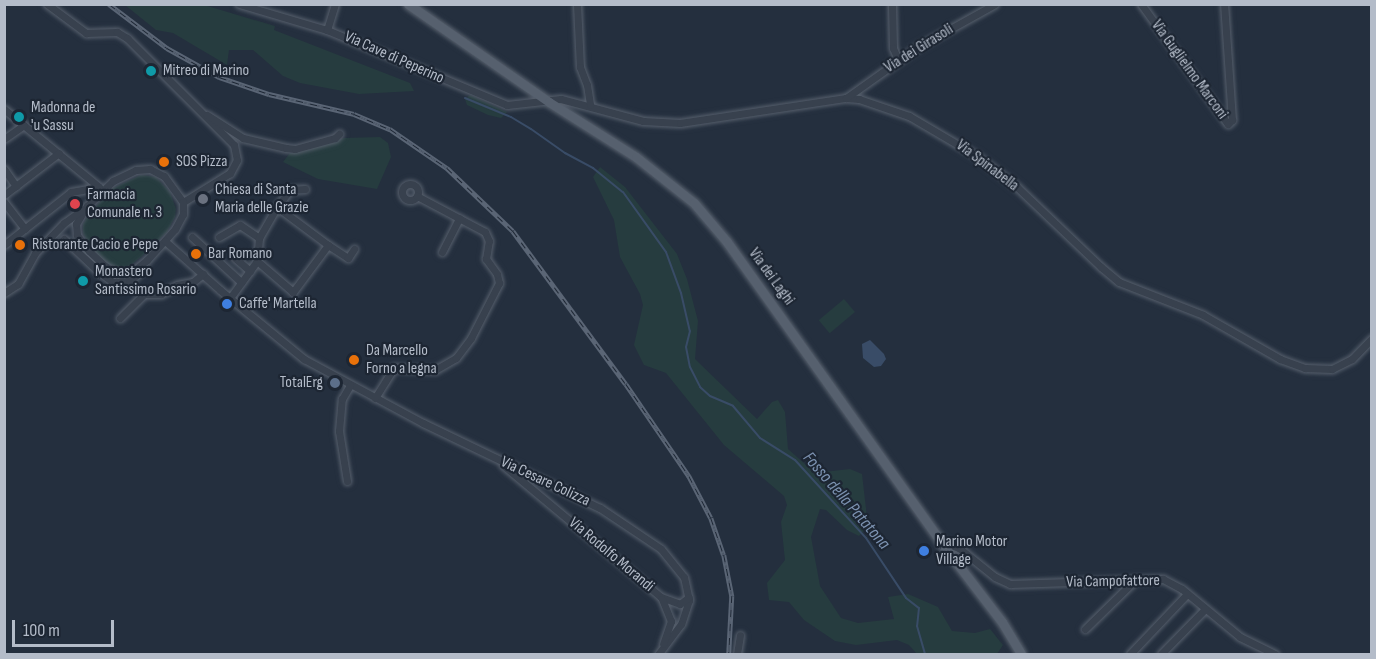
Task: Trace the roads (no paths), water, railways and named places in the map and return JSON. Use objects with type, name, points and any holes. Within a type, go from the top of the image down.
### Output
[{"type":"main road","name":"Via dei Laghi","points":[[408,4],[549,102],[672,183],[700,209],[727,242],[940,541],[1002,621],[1021,654]]},
{"type":"street","points":[[47,4],[86,33],[117,33],[127,38],[234,146],[237,160],[230,173],[183,202]]},
{"type":"street","name":"Via Cave di Peperino","points":[[239,4],[327,30],[494,101],[507,105],[549,102]]},
{"type":"street","points":[[327,30],[335,4]]},
{"type":"street","points":[[577,4],[580,67],[587,85],[590,105]]},
{"type":"street","points":[[892,4],[893,48],[898,60]]},
{"type":"street","name":"Via dei Girasoli","points":[[846,98],[898,60],[995,4]]},
{"type":"street","name":"Via Guglielmo Marconi","points":[[1141,4],[1228,124],[1232,120],[1224,4]]},
{"type":"street","name":"Via Spinabella","points":[[549,102],[561,99],[643,121],[680,123],[846,98],[859,99],[903,113],[951,139],[1010,181],[1116,280],[1132,289],[1203,315],[1280,359],[1305,368],[1332,369],[1352,359],[1371,338]]},
{"type":"street","points":[[4,109],[99,187]]},
{"type":"street","points":[[204,115],[210,115],[243,138],[286,148],[295,149],[335,138],[339,134]]},
{"type":"street","points":[[4,139],[24,125]]},
{"type":"street","points":[[4,195],[59,153]]},
{"type":"street","points":[[4,169],[16,186]]},
{"type":"street","points":[[4,293],[18,284],[35,253],[64,223],[108,186],[136,170],[150,169],[164,176],[183,202],[182,217],[167,242],[132,280],[120,283],[102,274],[64,239]]},
{"type":"street","points":[[4,245],[71,192],[108,186]]},
{"type":"street","points":[[87,188],[97,197]]},
{"type":"street","points":[[230,298],[257,261],[259,238],[278,207],[290,190],[304,189]]},
{"type":"street","points":[[375,398],[394,368],[435,370],[456,358],[471,338],[496,289],[498,277],[486,259],[489,241],[487,234],[417,196]]},
{"type":"street","points":[[4,202],[25,229]]},
{"type":"street","points":[[87,206],[76,224],[77,235],[93,256],[115,273],[132,272],[167,242]]},
{"type":"street","points":[[278,207],[348,258],[354,249]]},
{"type":"street","points":[[442,252],[459,219]]},
{"type":"street","points":[[219,237],[240,225],[259,238]]},
{"type":"street","points":[[192,237],[241,282]]},
{"type":"street","name":"Via Cesare Colizza","points":[[167,242],[304,359],[375,398],[617,518],[653,542],[680,570],[689,596]]},
{"type":"street","points":[[257,261],[294,292],[328,244]]},
{"type":"street","points":[[235,258],[250,271]]},
{"type":"street","points":[[120,318],[144,294],[161,294],[177,285],[193,282],[203,274]]},
{"type":"street","points":[[347,481],[339,431],[342,399],[350,385]]},
{"type":"street","name":"Via Rodolfo Morandi","points":[[491,456],[661,597],[680,604],[689,596]]},
{"type":"street","points":[[536,491],[542,484],[552,484]]},
{"type":"street","name":"Via Campofattore","points":[[940,541],[959,548],[995,578],[1009,584],[1163,579],[1187,594],[1240,636],[1275,654]]},
{"type":"street","points":[[1085,629],[1136,579]]},
{"type":"street","points":[[1130,654],[1187,594]]},
{"type":"street","points":[[657,654],[672,638],[683,620],[689,596]]},
{"type":"street","points":[[657,654],[668,636],[671,624],[669,610],[661,597]]},
{"type":"street","points":[[1161,654],[1205,609]]},
{"type":"street","points":[[737,654],[740,635]]},
{"type":"water","points":[[870,340],[884,354],[886,359],[881,366],[874,367],[863,358],[862,344]]},
{"type":"waterway","name":"Fosso della Patatona","points":[[465,98],[511,117],[565,153],[593,168],[623,192],[666,252],[681,293],[690,331],[686,347],[690,367],[700,387],[710,396],[733,406],[760,438],[795,460],[866,538],[906,598],[919,608],[917,626],[925,654]]},
{"type":"railway","points":[[109,4],[167,48],[219,77],[269,94],[354,114],[390,129],[447,168],[513,231],[626,384],[689,476],[711,518],[724,555],[732,596],[729,654]]},
{"type":"place","name":"Mitreo di Marino","points":[[151,71]]},
{"type":"place","name":"Madonna de 'u Sassu","points":[[19,117]]},
{"type":"place","name":"SOS Pizza","points":[[164,162]]},
{"type":"place","name":"Chiesa di Santa Maria delle Grazie","points":[[203,199]]},
{"type":"place","name":"Farmacia Comunale n. 3","points":[[75,204]]},
{"type":"place","name":"Ristorante Cacio e Pepe","points":[[20,245]]},
{"type":"place","name":"Bar Romano","points":[[196,254]]},
{"type":"place","name":"Monastero Santissimo Rosario","points":[[83,281]]},
{"type":"place","name":"Caffe' Martella","points":[[227,304]]},
{"type":"place","name":"Da Marcello Forno a legna","points":[[354,360]]},
{"type":"place","name":"TotalErg","points":[[335,383]]},
{"type":"place","name":"Marino Motor Village","points":[[924,551]]}]
